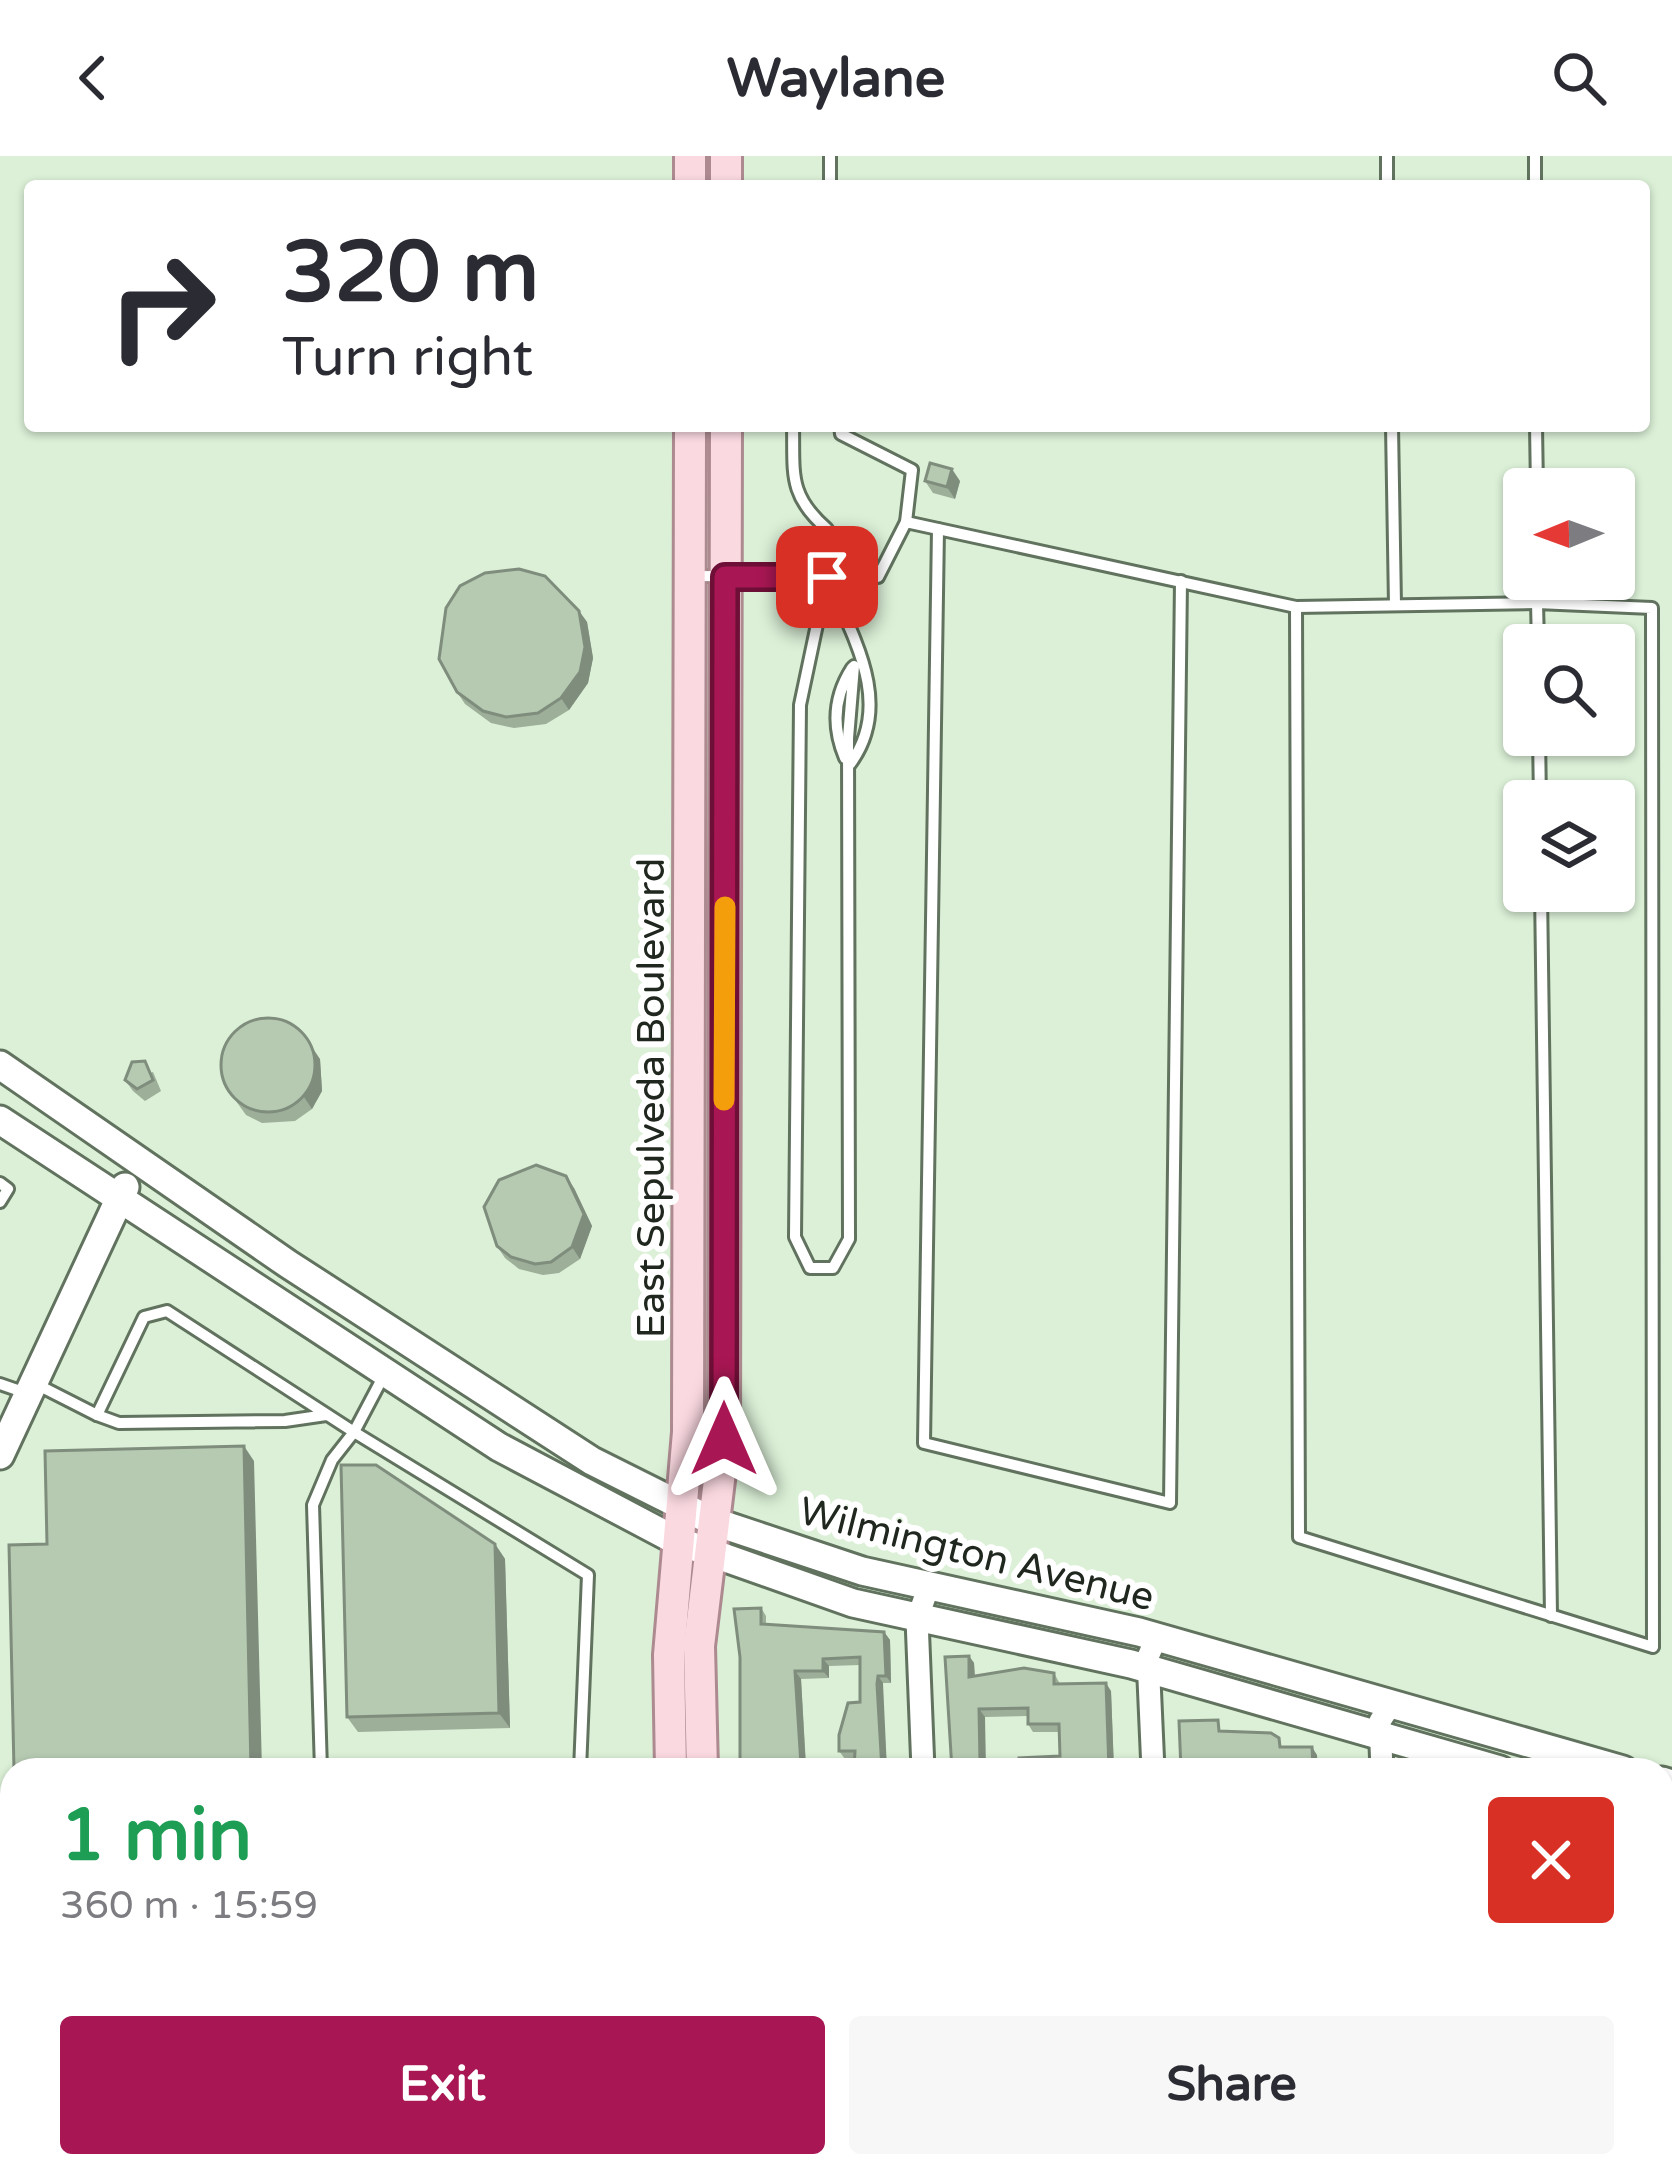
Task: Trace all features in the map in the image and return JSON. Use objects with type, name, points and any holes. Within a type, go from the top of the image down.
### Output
[{"type":"main road","name":"East Sepulveda Boulevard","points":[[671,1758],[675,1540],[688,1432],[690,432]]},
{"type":"main road","name":"East Sepulveda Boulevard","points":[[702,1758],[699,1646],[724,1419],[725,432]]},
{"type":"main road","name":"Wilmington Avenue","points":[[0,1065],[592,1461],[678,1506],[862,1570],[1156,1638],[1392,1703],[1558,1758]]},
{"type":"main road","name":"Wilmington Avenue","points":[[0,1120],[499,1448],[675,1540],[917,1619],[1149,1670],[1458,1758]]},
{"type":"main road","points":[[0,1454],[19,1386],[138,1161]]},
{"type":"street","points":[[923,1758],[917,1619],[929,1586]]},
{"type":"street","points":[[1153,1758],[1149,1670],[1156,1638]]},
{"type":"street","points":[[1382,1758],[1380,1721],[1392,1703]]},
{"type":"lane","points":[[793,432],[794,483],[803,508],[827,529],[827,577],[800,705],[794,1237],[810,1268],[833,1268],[849,1239],[848,767],[836,735],[840,687],[860,651]]},
{"type":"lane","points":[[691,577],[878,578],[906,522],[912,470],[841,432]]},
{"type":"lane","points":[[1392,432],[1395,605]]},
{"type":"lane","points":[[1536,432],[1537,468]]},
{"type":"lane","points":[[906,522],[1296,607],[1537,603],[1652,608],[1653,1647],[1299,1537],[1296,607]]},
{"type":"lane","points":[[938,529],[924,1443],[1170,1503],[1181,580]]},
{"type":"lane","points":[[827,577],[860,651],[872,692],[864,746],[848,767]]},
{"type":"lane","points":[[1537,603],[1538,624]]},
{"type":"lane","points":[[1541,912],[1551,1616]]},
{"type":"lane","points":[[0,1183],[8,1189],[0,1202]]},
{"type":"lane","points":[[97,1414],[144,1317],[167,1311],[326,1415],[588,1575],[580,1758]]},
{"type":"lane","points":[[321,1758],[313,1505],[332,1460],[354,1432],[385,1374]]},
{"type":"lane","points":[[19,1386],[119,1423],[285,1421],[326,1415]]},
{"type":"building","points":[[930,463],[952,469],[947,487],[925,481]]},
{"type":"building","points":[[519,569],[545,576],[579,611],[585,647],[580,672],[561,698],[538,713],[506,717],[483,711],[457,692],[439,659],[446,608],[460,586],[485,573]]},
{"type":"building","points":[[268,1018],[301,1032],[315,1065],[301,1098],[268,1112],[235,1098],[221,1065],[235,1032]]},
{"type":"building","points":[[145,1061],[153,1080],[137,1089],[125,1080],[132,1062]]},
{"type":"building","points":[[536,1165],[566,1176],[584,1214],[572,1247],[551,1262],[535,1264],[511,1257],[497,1246],[484,1207],[499,1180]]},
{"type":"building","points":[[244,1446],[251,1758],[14,1758],[9,1545],[47,1544],[45,1451]]},
{"type":"building","points":[[341,1465],[376,1465],[495,1544],[499,1713],[347,1717]]},
{"type":"building","points":[[761,1608],[761,1624],[884,1632],[886,1676],[878,1676],[877,1684],[881,1758],[855,1758],[855,1751],[839,1751],[848,1703],[860,1702],[860,1657],[823,1659],[823,1671],[795,1671],[801,1758],[740,1758],[740,1657],[734,1609]]},
{"type":"building","points":[[969,1656],[969,1677],[1024,1668],[1054,1673],[1054,1684],[1106,1683],[1109,1758],[1019,1758],[1060,1756],[1059,1724],[1028,1724],[1028,1708],[979,1709],[980,1758],[951,1758],[945,1657]]},
{"type":"building","points":[[1218,1720],[1219,1731],[1271,1733],[1279,1738],[1280,1747],[1312,1747],[1312,1758],[1181,1758],[1179,1721]]},
{"type":"slow traffic","points":[[724,1100],[725,907]]},
{"type":"route","points":[[724,1439],[725,577],[827,577]]}]
